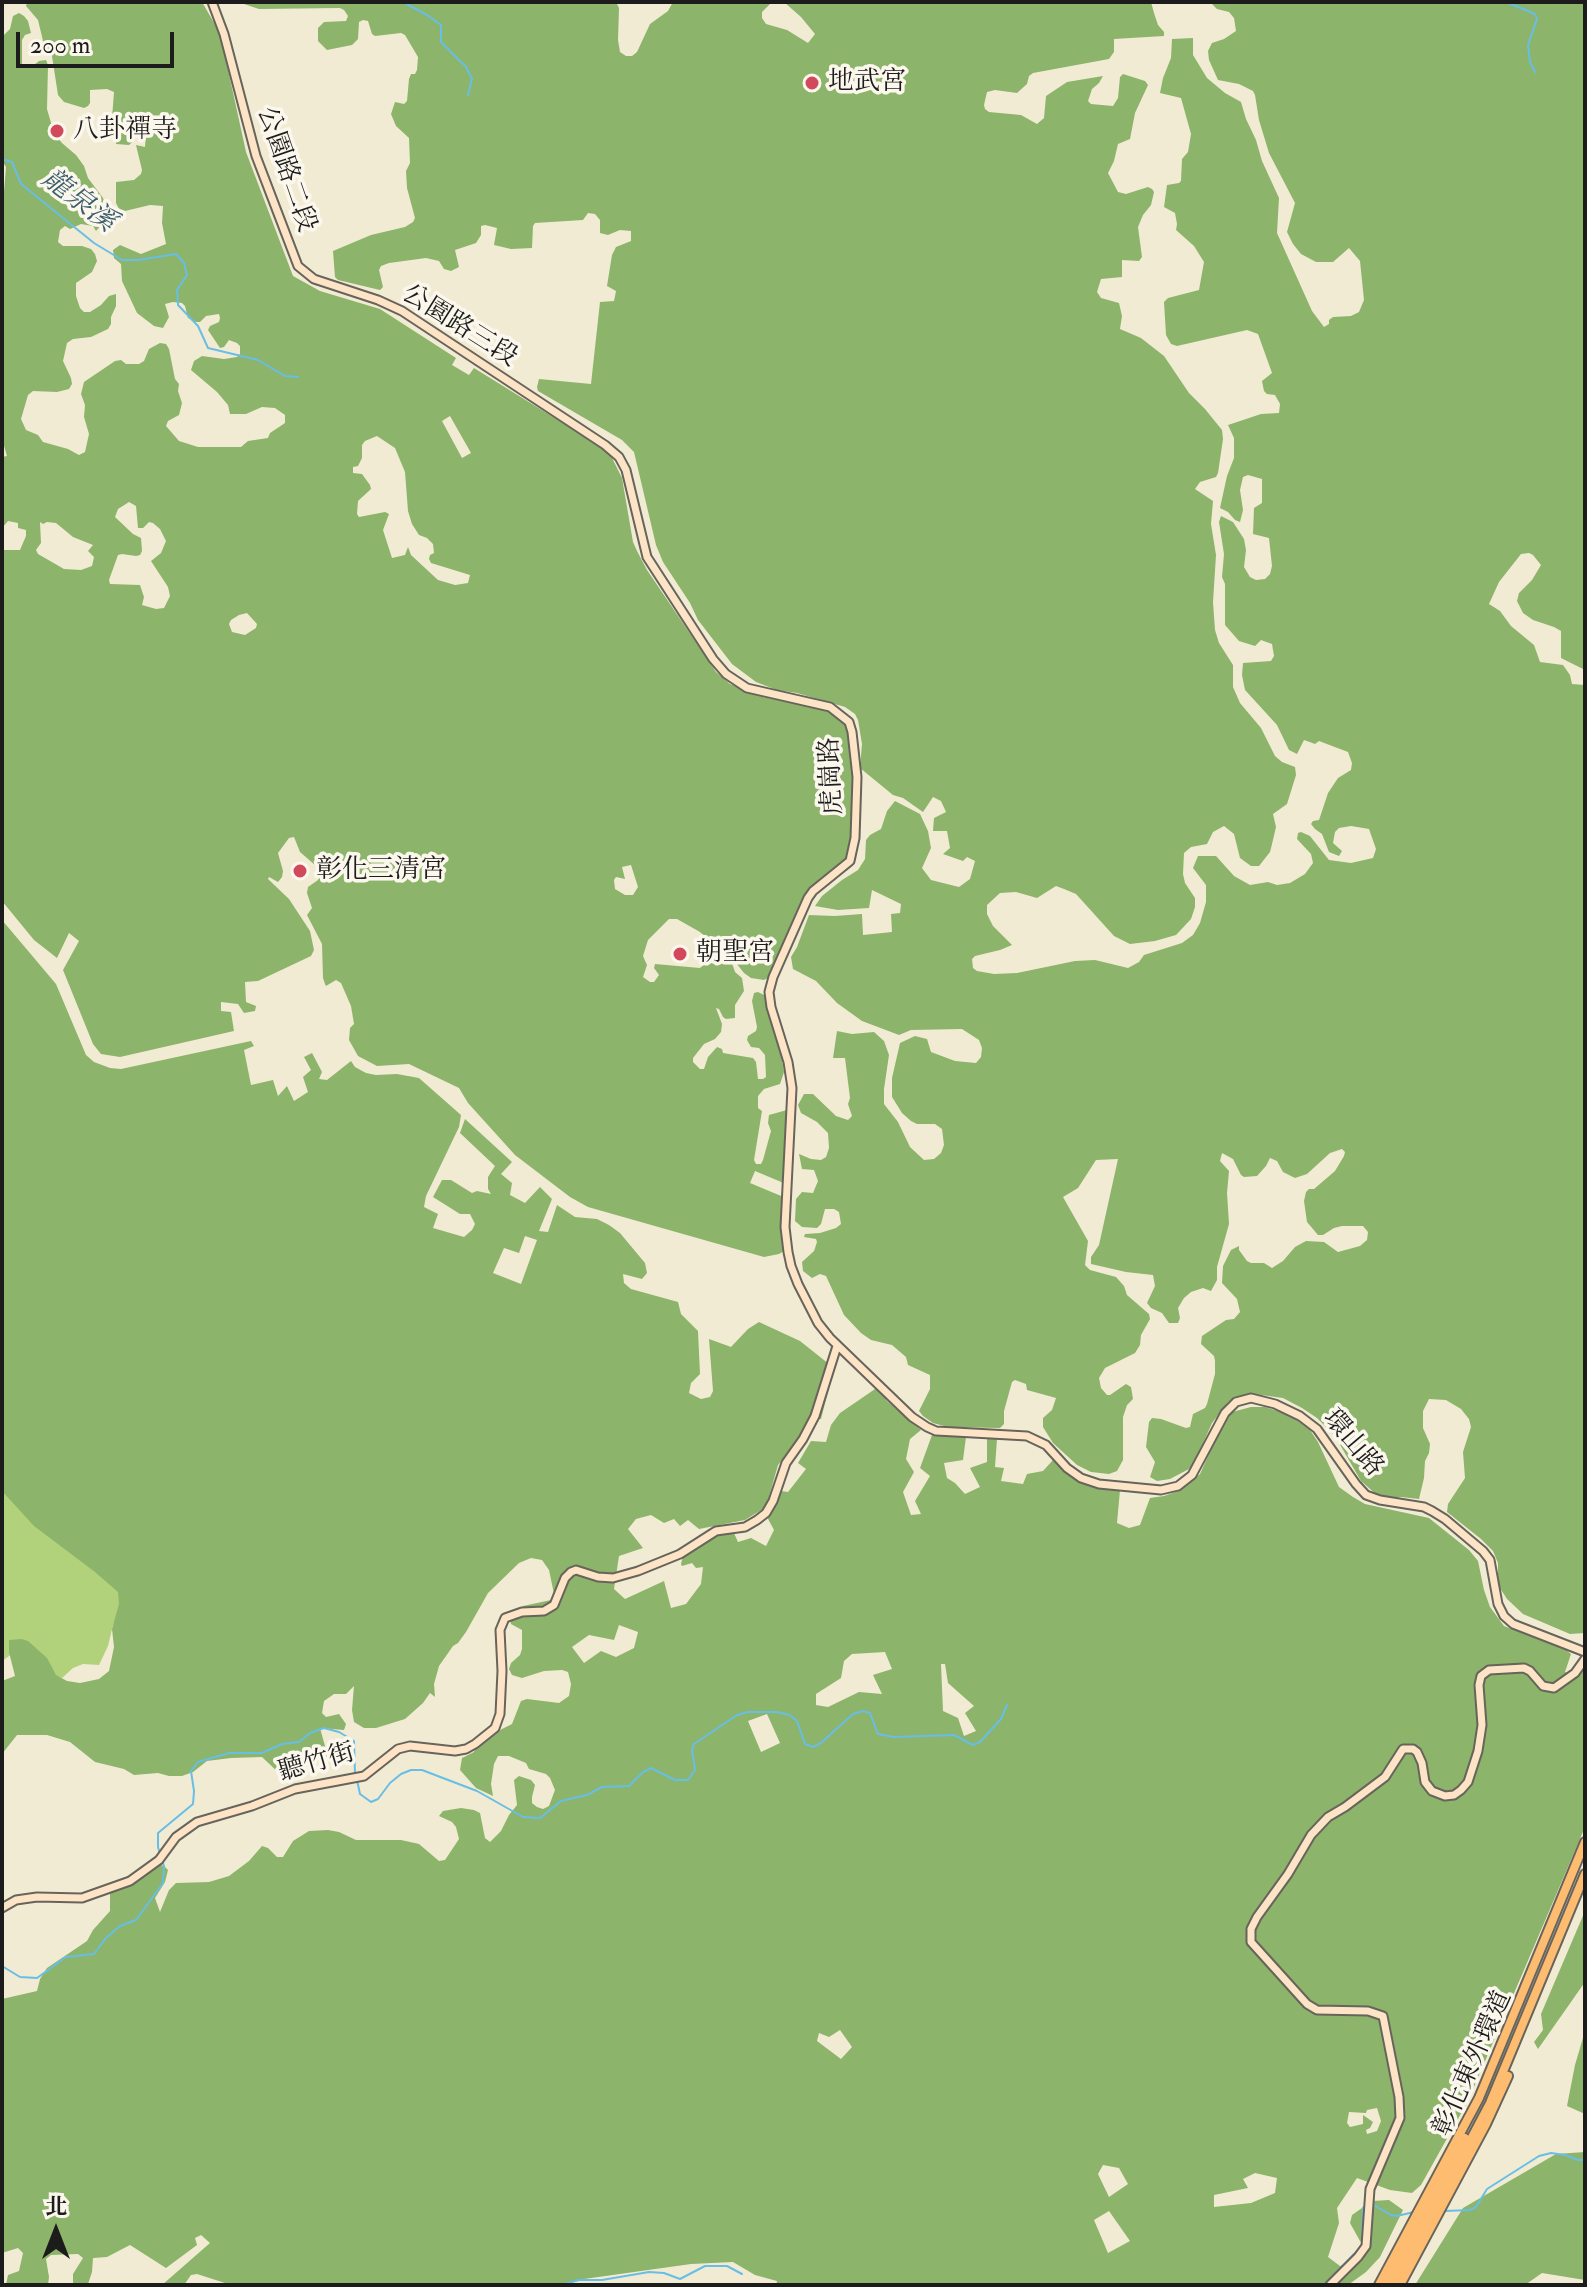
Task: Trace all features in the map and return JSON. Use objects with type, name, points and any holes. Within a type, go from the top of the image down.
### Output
[{"type":"main road","name":"公園路二段","points":[[212,2],[224,34],[256,156],[298,266],[314,279],[378,300]]},
{"type":"main road","name":"公園路三段","points":[[378,300],[402,311],[518,388]]},
{"type":"main road","name":"虎崗路","points":[[518,388],[619,457],[626,470],[647,557],[726,674],[747,688],[830,707],[849,722],[857,777],[855,838],[850,861],[808,898],[769,992],[792,1088],[785,1227],[788,1252]]},
{"type":"main road","name":"環山路","points":[[788,1252],[798,1284],[818,1323],[837,1346],[912,1417],[927,1427],[946,1432],[1027,1436],[1046,1445],[1081,1478],[1099,1484],[1161,1490],[1178,1486],[1192,1475],[1225,1413],[1236,1402],[1251,1398],[1275,1404],[1300,1416],[1317,1429],[1366,1495],[1424,1507],[1445,1519],[1483,1551],[1490,1560],[1498,1604],[1513,1624],[1585,1652]]},
{"type":"main road","name":"聽竹街","points":[[2,1908],[16,1900],[37,1897],[82,1898],[130,1881],[159,1860],[176,1837],[197,1822],[295,1789],[364,1776],[398,1749],[410,1746],[455,1751],[475,1744],[495,1728],[500,1714],[500,1630],[505,1618],[522,1612],[544,1611],[554,1605],[565,1578],[571,1572],[576,1570],[613,1578],[638,1571],[689,1550],[716,1531],[745,1527],[766,1513],[786,1463],[815,1416],[837,1346]]},
{"type":"main road","points":[[1330,2285],[1366,2246],[1370,2189],[1400,2118],[1399,2097],[1383,2016],[1368,2011],[1317,2010],[1307,2004],[1251,1942],[1251,1929],[1311,1835],[1328,1817],[1385,1777],[1403,1749],[1417,1752],[1425,1782],[1432,1791],[1445,1796],[1461,1790],[1468,1782],[1482,1725],[1481,1676],[1489,1670],[1524,1668],[1543,1686],[1554,1688],[1575,1673],[1585,1659]]},
{"type":"main road","points":[[1379,2285],[1479,2098],[1585,1842]]},
{"type":"main road","name":"彰化東外環道","points":[[1386,2285],[1494,2076],[1585,1853]]},
{"type":"main road","name":"彰化東外環道","points":[[1394,2285],[1495,2092],[1585,1874]]},
{"type":"main road","points":[[1400,2285],[1496,2103],[1585,1887]]},
{"type":"green space","points":[[27,2],[202,2],[220,33],[246,152],[293,276],[320,291],[380,309],[456,358],[452,365],[469,375],[474,368],[603,448],[622,478],[637,551],[716,672],[730,684],[763,697],[829,711],[841,718],[850,733],[854,763],[854,845],[844,864],[822,877],[808,894],[768,978],[751,978],[725,949],[677,919],[669,919],[648,940],[643,956],[647,965],[643,977],[650,982],[654,982],[659,975],[655,964],[700,968],[720,958],[732,963],[735,972],[742,978],[744,991],[735,1005],[735,1018],[726,1019],[716,1008],[722,1024],[721,1032],[704,1044],[693,1058],[700,1069],[704,1069],[708,1057],[717,1047],[723,1053],[753,1058],[758,1079],[766,1077],[765,1055],[759,1048],[751,1047],[747,1040],[757,1027],[752,1001],[754,993],[766,996],[784,1072],[780,1084],[764,1089],[758,1096],[758,1108],[762,1111],[754,1160],[756,1164],[761,1164],[763,1160],[771,1131],[769,1115],[787,1110],[790,1118],[786,1184],[755,1171],[750,1183],[786,1198],[784,1251],[764,1257],[588,1207],[515,1155],[468,1103],[459,1088],[409,1064],[377,1066],[358,1056],[349,1040],[350,1028],[354,1024],[351,1006],[341,983],[336,980],[325,984],[322,944],[307,915],[312,908],[308,887],[323,872],[300,852],[294,837],[289,838],[278,853],[282,877],[278,882],[268,879],[289,899],[310,931],[314,950],[311,956],[258,981],[245,982],[246,1002],[256,1006],[255,1011],[244,1013],[238,1004],[221,1002],[221,1011],[231,1012],[234,1031],[120,1057],[101,1054],[93,1044],[63,970],[79,941],[69,933],[57,958],[34,940],[2,901],[2,550],[20,550],[26,536],[26,530],[18,528],[18,523],[8,521],[2,528],[2,457],[7,456],[2,439],[2,217],[6,167],[2,161],[2,37],[10,29],[13,16],[19,13],[24,16],[31,33],[22,40],[22,64],[34,65],[46,60],[48,65],[47,109],[54,133],[84,166],[107,210],[104,222],[96,231],[93,226],[81,224],[70,229],[65,226],[60,230],[58,242],[63,246],[91,249],[97,261],[92,272],[76,283],[80,308],[90,312],[116,294],[116,306],[108,329],[67,343],[63,361],[71,378],[69,389],[33,391],[28,395],[21,419],[26,430],[38,435],[43,442],[79,455],[85,452],[89,434],[81,394],[84,382],[115,361],[139,364],[144,361],[149,349],[160,343],[166,344],[169,349],[175,379],[179,384],[182,403],[179,415],[168,421],[166,426],[179,441],[198,447],[241,447],[248,441],[268,438],[270,433],[285,423],[285,415],[275,408],[262,407],[246,414],[230,414],[228,405],[217,392],[191,370],[194,361],[202,356],[224,359],[240,354],[240,346],[229,340],[220,348],[208,330],[219,322],[219,314],[196,322],[188,318],[182,303],[165,304],[169,317],[163,328],[154,326],[137,313],[122,281],[121,264],[114,258],[113,250],[120,245],[141,254],[166,244],[163,206],[150,205],[120,211],[116,203],[116,182],[134,180],[141,174],[136,145],[145,147],[146,135],[144,131],[136,130],[129,145],[116,144],[112,118],[114,92],[107,89],[90,90],[90,103],[84,108],[64,102],[58,95],[52,56],[44,45],[38,20],[26,6]],"holes":[[[450,416],[471,453],[462,458],[442,421]],[[377,436],[395,448],[405,472],[412,524],[419,535],[433,544],[434,553],[429,559],[431,563],[470,575],[468,583],[455,585],[438,580],[411,555],[408,547],[405,555],[392,558],[383,530],[389,514],[359,517],[358,501],[371,489],[362,474],[353,473],[353,467],[358,466],[362,458],[362,445]],[[129,502],[136,506],[138,528],[153,523],[166,541],[161,553],[151,561],[168,587],[170,596],[164,608],[142,605],[144,597],[140,585],[110,584],[118,555],[136,556],[142,551],[141,538],[115,517],[118,509]],[[40,522],[56,523],[73,537],[93,545],[88,551],[94,557],[92,566],[81,570],[64,569],[36,550],[41,543]],[[247,613],[257,624],[245,635],[232,632],[231,620]],[[631,865],[638,887],[633,895],[625,895],[615,889],[616,877],[625,879],[622,867]]]},
{"type":"green space","points":[[238,2],[616,2],[619,8],[620,52],[632,56],[650,24],[668,11],[673,2],[772,2],[762,12],[766,24],[787,30],[808,43],[815,34],[784,2],[1151,2],[1164,36],[1114,39],[1114,52],[1109,59],[1033,73],[1017,93],[987,92],[984,105],[989,112],[1021,115],[1037,124],[1044,118],[1046,96],[1067,82],[1103,76],[1092,89],[1088,101],[1113,106],[1123,74],[1145,81],[1148,85],[1135,113],[1130,139],[1118,144],[1108,173],[1118,192],[1126,194],[1148,187],[1154,192],[1151,205],[1138,227],[1142,257],[1139,261],[1122,260],[1122,277],[1101,279],[1097,292],[1101,298],[1119,303],[1122,316],[1120,329],[1141,338],[1164,356],[1189,393],[1222,430],[1218,473],[1216,477],[1200,482],[1195,489],[1213,501],[1215,630],[1233,665],[1233,687],[1240,703],[1261,728],[1275,756],[1295,767],[1296,775],[1287,804],[1273,814],[1276,827],[1270,852],[1259,866],[1251,866],[1240,858],[1234,834],[1224,826],[1213,832],[1207,844],[1191,847],[1184,853],[1183,874],[1195,898],[1195,907],[1191,919],[1176,935],[1130,944],[1114,936],[1076,894],[1056,886],[1037,898],[1016,892],[1000,893],[987,905],[987,914],[993,926],[1012,945],[972,959],[973,968],[977,971],[994,974],[1095,960],[1128,968],[1144,955],[1182,943],[1193,935],[1206,902],[1206,885],[1193,868],[1198,856],[1216,856],[1234,876],[1250,885],[1268,882],[1277,885],[1290,883],[1305,874],[1313,863],[1311,854],[1297,839],[1298,833],[1310,836],[1329,860],[1351,863],[1373,858],[1376,849],[1369,829],[1351,826],[1335,832],[1333,843],[1342,851],[1339,856],[1329,852],[1322,834],[1311,824],[1319,820],[1328,793],[1338,778],[1351,770],[1348,752],[1319,741],[1315,744],[1304,740],[1297,754],[1289,750],[1277,725],[1245,690],[1242,675],[1243,663],[1271,661],[1274,656],[1272,644],[1261,640],[1255,646],[1239,641],[1225,625],[1221,516],[1233,522],[1244,539],[1244,567],[1250,577],[1265,579],[1272,566],[1269,538],[1253,534],[1254,508],[1262,503],[1262,479],[1248,475],[1243,477],[1240,522],[1220,508],[1234,458],[1234,438],[1228,425],[1261,414],[1279,413],[1280,404],[1275,395],[1264,391],[1262,381],[1272,373],[1258,334],[1247,330],[1177,346],[1171,344],[1166,335],[1164,302],[1168,298],[1199,290],[1204,262],[1194,246],[1176,230],[1175,213],[1164,207],[1167,185],[1181,181],[1182,159],[1188,152],[1191,134],[1181,98],[1160,93],[1171,58],[1172,39],[1193,38],[1193,55],[1207,78],[1241,102],[1279,198],[1277,233],[1312,311],[1324,327],[1333,317],[1351,316],[1359,312],[1364,300],[1360,261],[1349,248],[1333,262],[1316,262],[1301,254],[1293,244],[1287,232],[1295,203],[1269,153],[1255,95],[1239,84],[1218,80],[1209,60],[1208,51],[1212,43],[1236,31],[1234,18],[1229,12],[1217,9],[1210,2],[1585,2],[1585,670],[1561,658],[1561,631],[1533,620],[1523,613],[1517,601],[1519,593],[1541,565],[1533,555],[1521,554],[1499,582],[1489,604],[1534,645],[1540,662],[1563,665],[1572,684],[1585,685],[1585,1633],[1570,1634],[1523,1614],[1498,1585],[1498,1563],[1493,1551],[1447,1512],[1448,1504],[1465,1478],[1463,1452],[1471,1427],[1461,1409],[1446,1400],[1429,1399],[1423,1411],[1423,1428],[1430,1444],[1419,1499],[1389,1499],[1377,1495],[1361,1481],[1335,1436],[1317,1418],[1283,1398],[1254,1394],[1235,1397],[1228,1402],[1212,1423],[1189,1469],[1170,1479],[1157,1481],[1150,1477],[1155,1462],[1146,1447],[1149,1422],[1152,1418],[1161,1419],[1190,1427],[1193,1414],[1207,1404],[1215,1374],[1214,1356],[1201,1344],[1202,1336],[1226,1320],[1234,1319],[1240,1312],[1237,1299],[1222,1283],[1223,1266],[1231,1250],[1239,1246],[1247,1261],[1264,1263],[1272,1268],[1306,1241],[1324,1242],[1338,1252],[1360,1246],[1367,1240],[1368,1232],[1363,1226],[1342,1226],[1318,1235],[1307,1222],[1306,1192],[1335,1171],[1344,1156],[1342,1149],[1330,1153],[1307,1174],[1295,1178],[1283,1172],[1277,1161],[1270,1158],[1257,1176],[1244,1177],[1233,1159],[1222,1153],[1220,1161],[1229,1171],[1229,1224],[1217,1267],[1217,1280],[1211,1291],[1203,1288],[1184,1298],[1178,1308],[1178,1323],[1169,1323],[1162,1313],[1147,1303],[1155,1286],[1153,1275],[1091,1264],[1091,1257],[1099,1245],[1118,1159],[1096,1160],[1078,1188],[1063,1197],[1088,1241],[1085,1265],[1090,1270],[1116,1277],[1127,1295],[1149,1314],[1150,1319],[1135,1353],[1105,1368],[1099,1378],[1101,1388],[1107,1395],[1126,1384],[1131,1387],[1133,1399],[1123,1417],[1123,1460],[1117,1471],[1109,1474],[1091,1472],[1077,1465],[1053,1443],[1043,1427],[1043,1418],[1052,1410],[1056,1398],[1027,1390],[1026,1384],[1015,1380],[1004,1411],[1004,1424],[1000,1428],[948,1427],[933,1423],[919,1411],[930,1389],[930,1375],[908,1365],[906,1357],[892,1345],[871,1340],[861,1333],[844,1315],[826,1276],[820,1274],[812,1278],[803,1271],[802,1262],[814,1251],[817,1242],[816,1239],[804,1237],[805,1234],[820,1233],[841,1224],[839,1212],[834,1209],[825,1209],[817,1228],[802,1227],[795,1221],[796,1199],[802,1192],[813,1193],[818,1181],[814,1170],[802,1169],[799,1154],[821,1160],[826,1157],[829,1148],[828,1133],[801,1113],[798,1105],[804,1094],[813,1094],[836,1116],[848,1120],[852,1116],[848,1104],[845,1058],[833,1058],[837,1031],[852,1034],[874,1032],[884,1041],[889,1055],[884,1104],[898,1122],[910,1147],[924,1160],[934,1159],[941,1153],[944,1145],[942,1129],[935,1124],[911,1121],[892,1097],[892,1078],[900,1043],[915,1036],[927,1039],[931,1052],[955,1061],[976,1063],[981,1057],[982,1048],[979,1040],[962,1029],[911,1030],[899,1035],[862,1021],[837,1003],[816,981],[793,969],[791,957],[809,915],[862,914],[863,935],[892,932],[891,914],[900,913],[901,904],[872,890],[869,908],[838,910],[815,906],[822,896],[858,870],[865,859],[866,840],[881,829],[887,811],[895,801],[920,814],[928,831],[931,848],[922,868],[931,880],[959,887],[970,879],[975,861],[967,857],[963,861],[943,854],[950,848],[947,831],[933,831],[934,818],[946,812],[941,801],[933,797],[923,812],[893,795],[860,768],[862,744],[855,714],[845,707],[756,682],[732,664],[698,620],[663,562],[656,545],[634,452],[622,440],[538,391],[539,379],[591,384],[600,302],[614,301],[616,291],[607,286],[612,255],[616,247],[631,241],[631,231],[620,230],[608,235],[600,233],[600,220],[595,214],[588,213],[583,220],[535,223],[532,248],[511,249],[494,245],[497,228],[485,225],[481,226],[481,235],[476,243],[455,250],[459,267],[451,271],[444,269],[439,261],[426,258],[381,266],[383,287],[380,290],[338,280],[335,277],[333,251],[371,235],[405,227],[415,218],[407,188],[409,138],[396,126],[391,114],[395,102],[404,104],[407,101],[409,79],[417,70],[418,57],[405,35],[375,36],[368,21],[363,20],[359,22],[358,39],[352,45],[327,50],[318,41],[318,28],[324,22],[346,21],[348,16],[340,8],[259,9]]},
{"type":"green space","points":[[2,920],[56,984],[86,1055],[94,1062],[121,1069],[251,1041],[254,1046],[244,1050],[251,1085],[273,1080],[278,1096],[287,1086],[294,1101],[308,1092],[303,1077],[311,1070],[304,1057],[312,1053],[322,1072],[319,1079],[327,1080],[351,1061],[366,1073],[419,1078],[461,1115],[459,1127],[426,1196],[424,1207],[438,1214],[433,1228],[464,1237],[475,1224],[470,1214],[460,1214],[433,1197],[442,1180],[451,1180],[472,1193],[491,1194],[488,1177],[495,1166],[460,1133],[465,1119],[512,1162],[501,1174],[512,1183],[510,1195],[525,1203],[540,1187],[552,1199],[539,1231],[548,1232],[557,1205],[575,1217],[597,1219],[609,1225],[620,1233],[645,1263],[647,1273],[642,1279],[623,1274],[624,1283],[631,1289],[678,1302],[681,1314],[698,1331],[700,1374],[691,1383],[689,1393],[701,1399],[710,1397],[713,1391],[709,1339],[731,1347],[759,1322],[800,1341],[834,1368],[821,1419],[810,1419],[803,1436],[778,1465],[766,1507],[745,1520],[699,1529],[688,1520],[680,1526],[674,1519],[664,1523],[651,1515],[636,1519],[628,1529],[643,1548],[619,1556],[614,1589],[625,1599],[664,1581],[671,1608],[686,1604],[701,1584],[703,1567],[696,1568],[692,1563],[682,1566],[684,1553],[704,1539],[733,1531],[738,1542],[751,1538],[766,1546],[774,1530],[767,1517],[781,1491],[788,1492],[806,1469],[798,1463],[811,1441],[826,1442],[831,1425],[840,1413],[878,1387],[887,1401],[921,1430],[910,1439],[906,1459],[914,1472],[903,1492],[911,1515],[921,1514],[915,1501],[930,1476],[920,1468],[932,1435],[966,1437],[963,1460],[944,1463],[947,1478],[965,1494],[980,1487],[970,1468],[987,1462],[987,1438],[997,1439],[995,1467],[1004,1468],[1001,1481],[1023,1484],[1027,1474],[1043,1471],[1053,1460],[1073,1478],[1120,1490],[1117,1523],[1129,1528],[1140,1525],[1150,1498],[1178,1491],[1200,1474],[1232,1412],[1265,1407],[1290,1415],[1310,1430],[1339,1487],[1353,1497],[1365,1504],[1429,1518],[1469,1550],[1478,1561],[1490,1607],[1504,1626],[1566,1650],[1571,1654],[1565,1672],[1573,1674],[1585,1662],[1585,1827],[1468,2101],[1421,2185],[1412,2193],[1390,2190],[1357,2178],[1337,2208],[1339,2223],[1328,2257],[1340,2266],[1360,2259],[1369,2245],[1360,2241],[1350,2223],[1352,2215],[1372,2201],[1389,2200],[1403,2210],[1380,2257],[1348,2285],[776,2285],[777,2281],[755,2275],[733,2262],[691,2264],[584,2279],[563,2285],[239,2285],[197,2274],[191,2275],[184,2285],[162,2285],[210,2243],[201,2235],[195,2238],[197,2245],[166,2268],[130,2245],[107,2257],[93,2258],[88,2284],[73,2284],[73,2274],[83,2258],[78,2254],[51,2255],[46,2259],[48,2285],[6,2285],[8,2275],[19,2271],[23,2253],[18,2248],[2,2253],[2,1999],[37,1991],[47,1968],[87,1941],[110,1911],[110,1893],[114,1888],[139,1881],[158,1864],[168,1870],[155,1898],[160,1912],[169,1890],[176,1883],[209,1882],[229,1876],[262,1846],[277,1857],[283,1857],[293,1841],[309,1831],[339,1832],[356,1840],[401,1840],[419,1844],[439,1861],[445,1860],[459,1839],[452,1822],[439,1816],[443,1811],[461,1808],[480,1813],[485,1838],[490,1842],[501,1831],[517,1805],[514,1780],[519,1776],[535,1785],[532,1803],[537,1807],[543,1809],[549,1806],[555,1790],[546,1774],[529,1769],[526,1763],[509,1756],[498,1756],[491,1784],[493,1796],[476,1788],[460,1770],[462,1758],[474,1752],[482,1736],[512,1724],[521,1701],[559,1703],[569,1696],[571,1684],[568,1672],[562,1670],[544,1671],[522,1678],[512,1675],[509,1669],[522,1649],[522,1630],[511,1624],[510,1618],[523,1606],[551,1600],[554,1594],[549,1570],[542,1560],[531,1558],[519,1563],[488,1593],[466,1632],[439,1666],[434,1684],[435,1697],[430,1693],[405,1719],[376,1728],[364,1728],[354,1722],[354,1686],[346,1694],[334,1694],[324,1701],[322,1713],[326,1717],[339,1714],[346,1724],[344,1730],[320,1728],[328,1757],[282,1776],[262,1757],[207,1761],[182,1776],[158,1773],[134,1775],[124,1769],[95,1762],[70,1742],[47,1735],[17,1735],[2,1754],[2,1681],[15,1676],[9,1640],[28,1641],[47,1658],[56,1675],[67,1681],[80,1683],[99,1679],[109,1671],[114,1647],[112,1629],[119,1604],[118,1592],[34,1526],[2,1491]],"holes":[[[525,1236],[537,1240],[521,1284],[493,1273],[504,1248],[519,1253]],[[619,1625],[638,1632],[634,1648],[616,1657],[601,1651],[584,1663],[572,1647],[589,1635],[614,1640]],[[885,1652],[892,1669],[873,1675],[882,1694],[859,1692],[828,1707],[816,1705],[816,1694],[841,1678],[844,1661],[852,1654]],[[941,1664],[945,1664],[948,1683],[974,1706],[965,1713],[976,1731],[964,1736],[958,1718],[943,1711]],[[767,1714],[780,1743],[761,1752],[748,1721]],[[840,2030],[852,2047],[841,2059],[817,2041],[819,2033],[829,2037]],[[1377,2108],[1381,2121],[1377,2131],[1367,2134],[1366,2130],[1373,2122],[1363,2115],[1363,2124],[1350,2127],[1347,2123],[1349,2112],[1366,2113]],[[1103,2165],[1119,2168],[1128,2184],[1109,2197],[1098,2174]],[[1255,2173],[1277,2178],[1275,2193],[1251,2203],[1214,2207],[1214,2195],[1248,2188],[1243,2179]],[[1109,2211],[1130,2241],[1108,2253],[1094,2220]]]},
{"type":"green space","points":[[2,1482],[94,1571],[120,1585],[129,1594],[113,1625],[99,1665],[83,1664],[62,1678],[56,1676],[46,1658],[23,1646],[2,1661]]},
{"type":"green space","points":[[1585,1911],[1585,1982],[1538,2049],[1534,2042],[1543,2030],[1541,2014]]},
{"type":"green space","points":[[1585,2031],[1585,2114],[1567,2106]]},
{"type":"green space","points":[[1585,2152],[1585,2280],[1542,2273],[1525,2285],[1415,2285],[1463,2208],[1556,2154]]},
{"type":"waterway","points":[[403,2],[441,25],[441,42],[466,67],[472,79],[468,95]]},
{"type":"waterway","points":[[1506,2],[1535,14],[1537,19],[1528,45],[1535,72]]},
{"type":"waterway","name":"龍泉溪","points":[[2,159],[12,162],[21,184],[94,243],[122,260],[176,254],[184,263],[187,275],[177,290],[178,305],[198,326],[208,348],[258,360],[285,376],[298,377]]},
{"type":"waterway","points":[[357,1780],[360,1794],[371,1802],[378,1799],[401,1774],[422,1770],[477,1791],[523,1817],[540,1818],[561,1801],[587,1795],[602,1787],[629,1786],[651,1768],[675,1780],[688,1780],[695,1770],[694,1744],[737,1715],[748,1712],[790,1715],[797,1721],[805,1744],[813,1747],[853,1714],[863,1711],[870,1713],[878,1734],[894,1737],[954,1735],[973,1745],[980,1742],[1001,1719],[1007,1705]]},
{"type":"waterway","points":[[160,1854],[158,1833],[193,1804],[191,1771],[198,1762],[229,1753],[262,1753],[282,1744],[299,1742],[310,1733],[324,1728],[354,1741],[355,1774]]},
{"type":"waterway","points":[[2,1966],[20,1977],[37,1978],[66,1957],[94,1954],[120,1926],[136,1920],[163,1883],[162,1860]]},
{"type":"waterway","points":[[1445,2211],[1476,2207],[1487,2189],[1539,2156],[1551,2153],[1585,2160]]},
{"type":"waterway","points":[[1372,2204],[1391,2215],[1414,2212]]},
{"type":"waterway","points":[[1362,2244],[1363,2208],[1366,2205]]},
{"type":"waterway","points":[[1324,2285],[1359,2249]]},
{"type":"waterway","points":[[561,2285],[649,2272],[680,2279],[705,2266],[727,2266],[742,2274]]},
{"type":"place","name":"地武宮","points":[[812,83]]},
{"type":"place","name":"八卦禪寺","points":[[57,131]]},
{"type":"place","name":"彰化三清宮","points":[[300,871]]},
{"type":"place","name":"朝聖宮","points":[[680,954]]}]
